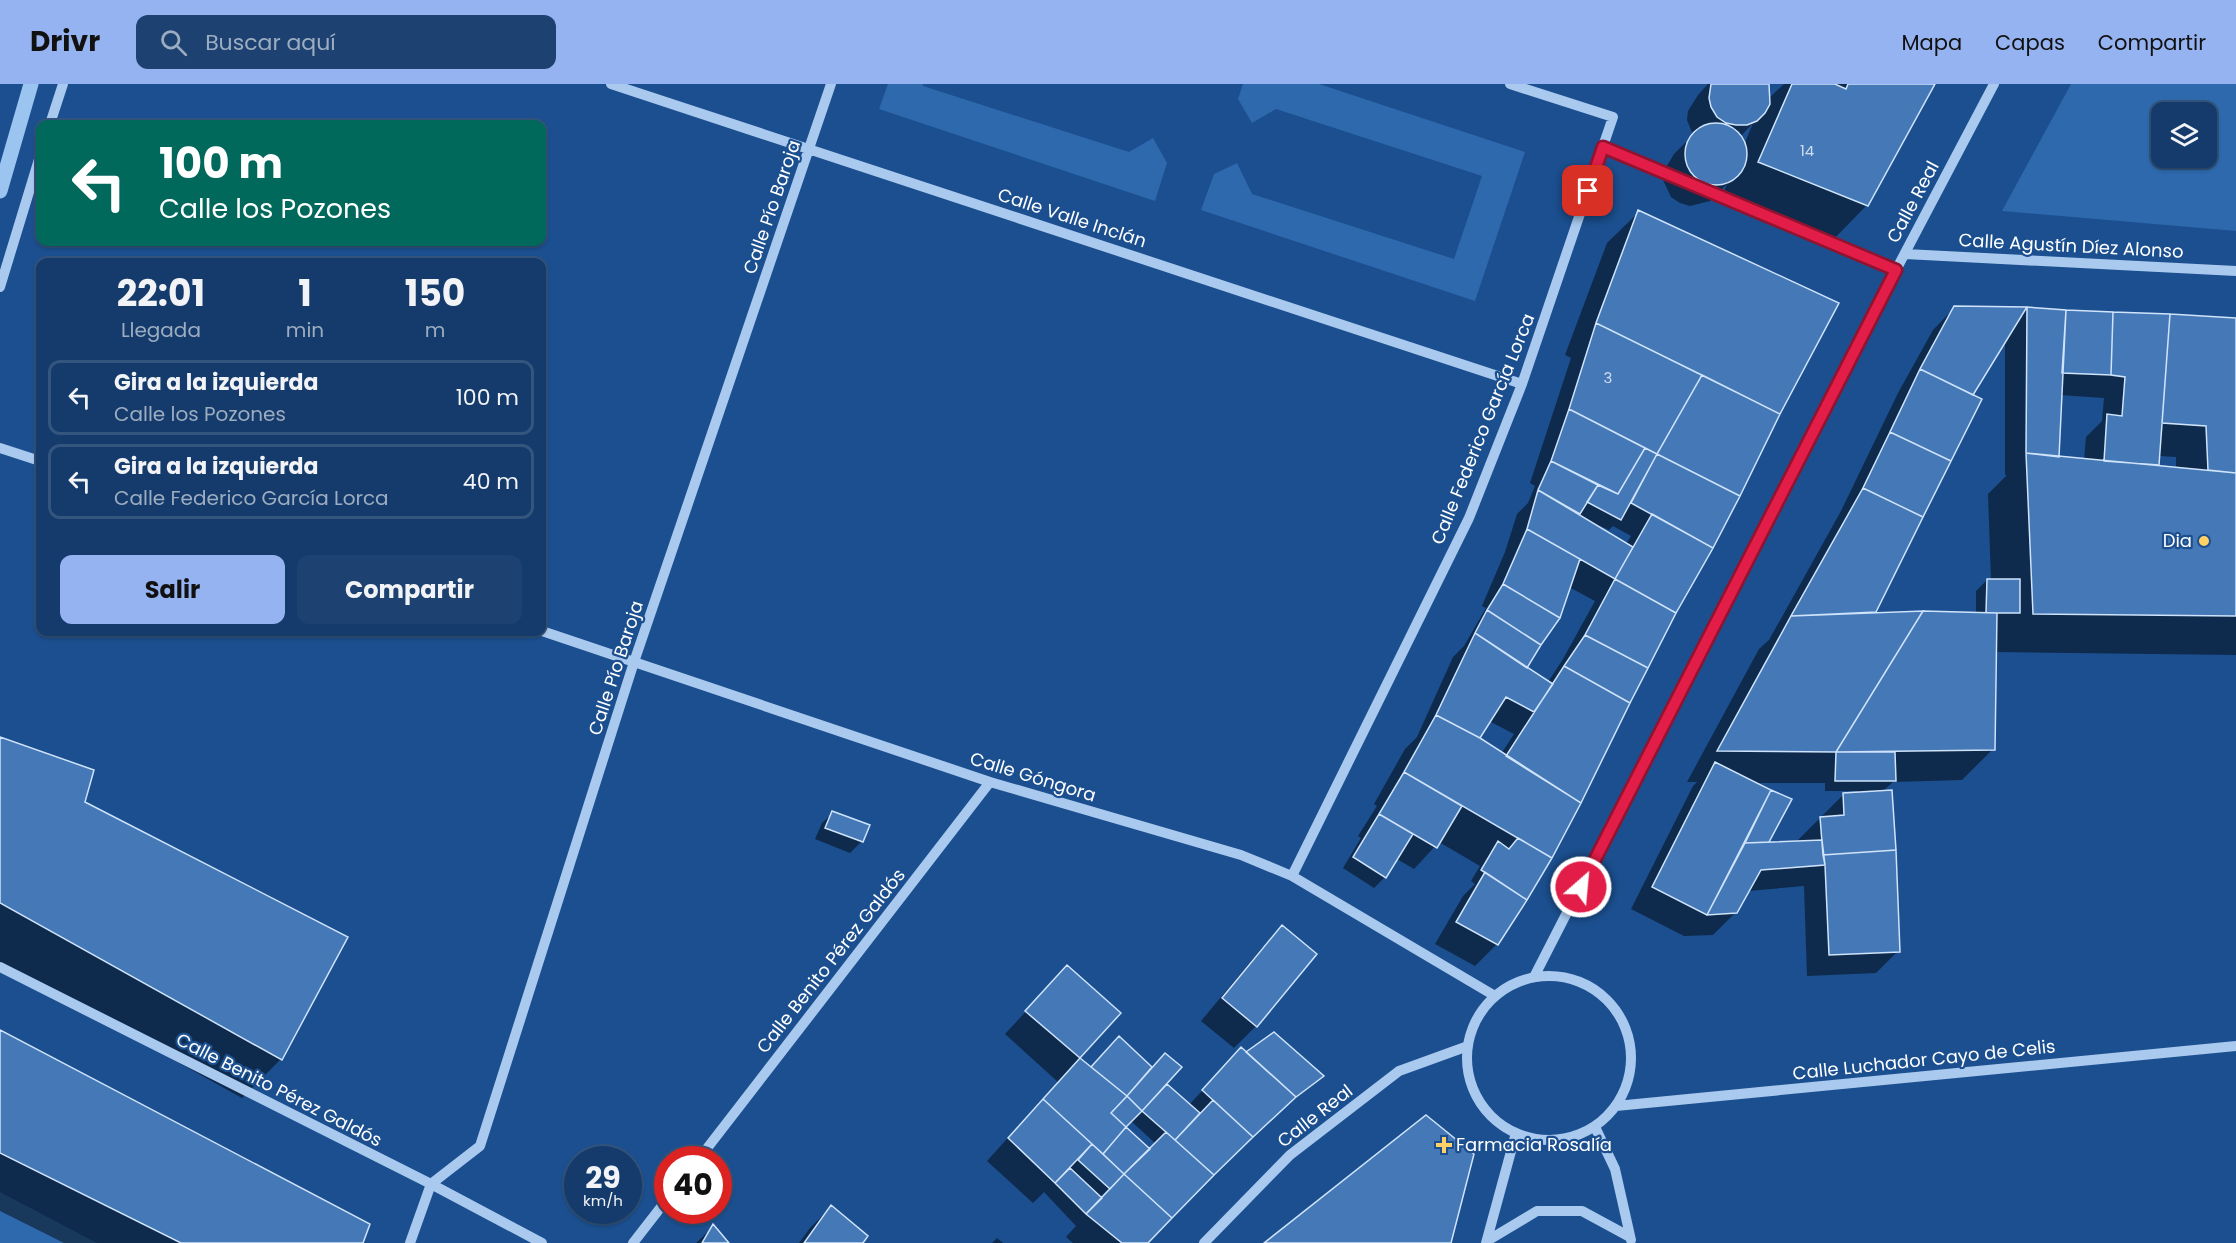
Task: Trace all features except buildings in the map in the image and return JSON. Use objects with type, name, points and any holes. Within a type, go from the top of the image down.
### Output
[{"type":"street","points":[[51,120],[63,84]]},
{"type":"street","name":"Calle Valle Inclán","points":[[611,84],[1522,384]]},
{"type":"street","name":"Calle Pío Baroja","points":[[431,1184],[480,1146],[634,662],[831,84]]},
{"type":"street","name":"Calle Federico García Lorca","points":[[1292,876],[1470,518],[1522,384],[1613,117],[1510,84]]},
{"type":"street","name":"Calle Real","points":[[1534,977],[1896,270],[1995,84]]},
{"type":"street","points":[[1603,147],[1896,270]]},
{"type":"street","points":[[0,287],[36,169]]},
{"type":"street","name":"Calle Agustín Díez Alonso","points":[[1905,254],[2236,271]]},
{"type":"street","points":[[0,448],[36,460]]},
{"type":"street","name":"Calle Góngora","points":[[546,632],[990,782],[1242,855],[1292,876],[1495,996]]},
{"type":"street","name":"Calle Benito Pérez Galdós","points":[[709,1146],[990,782]]},
{"type":"street","name":"Calle Benito Pérez Galdós","points":[[0,967],[387,1164],[431,1184],[542,1243]]},
{"type":"street","points":[[1534,977],[1563,977],[1589,986],[1610,1003],[1625,1027],[1632,1054],[1628,1082],[1616,1106],[1595,1126],[1570,1138],[1542,1140],[1516,1133],[1494,1119],[1477,1098],[1468,1073],[1468,1046],[1472,1028],[1482,1011],[1495,996],[1513,984],[1534,977]]},
{"type":"street","name":"Calle Real","points":[[1204,1243],[1290,1155],[1399,1071],[1468,1046]]},
{"type":"street","name":"Calle Luchador Cayo de Celis","points":[[1616,1106],[2236,1046]]},
{"type":"street","points":[[1595,1126],[1615,1169],[1631,1240]]},
{"type":"street","points":[[1486,1242],[1516,1133]]},
{"type":"street","points":[[410,1243],[431,1184]]},
{"type":"street","points":[[1486,1242],[1538,1211],[1582,1211],[1631,1240]]},
{"type":"street","points":[[633,1243],[654,1216]]},
{"type":"shaded area","points":[[888,84],[923,84],[923,86],[1129,152],[1153,138],[1167,163],[1155,201],[879,109]]},
{"type":"shaded area","points":[[1243,84],[1319,84],[1525,152],[1475,301],[1201,210],[1214,174],[1237,163],[1252,194],[1454,259],[1482,176],[1276,109],[1252,123],[1238,99]]},
{"type":"shaded area","points":[[2071,84],[2236,84],[2236,231],[2002,211]]},
{"type":"shaded area","points":[[0,1192],[97,1243],[0,1243]]},
{"type":"waterway","points":[[0,191],[31,84]]},
{"type":"place","name":"Dia","points":[[2204,541]]},
{"type":"place","name":"Farmacia Rosalía","points":[[1444,1145]]},
{"type":"route","points":[[1581,887],[1896,270],[1603,147],[1588,191]]}]
